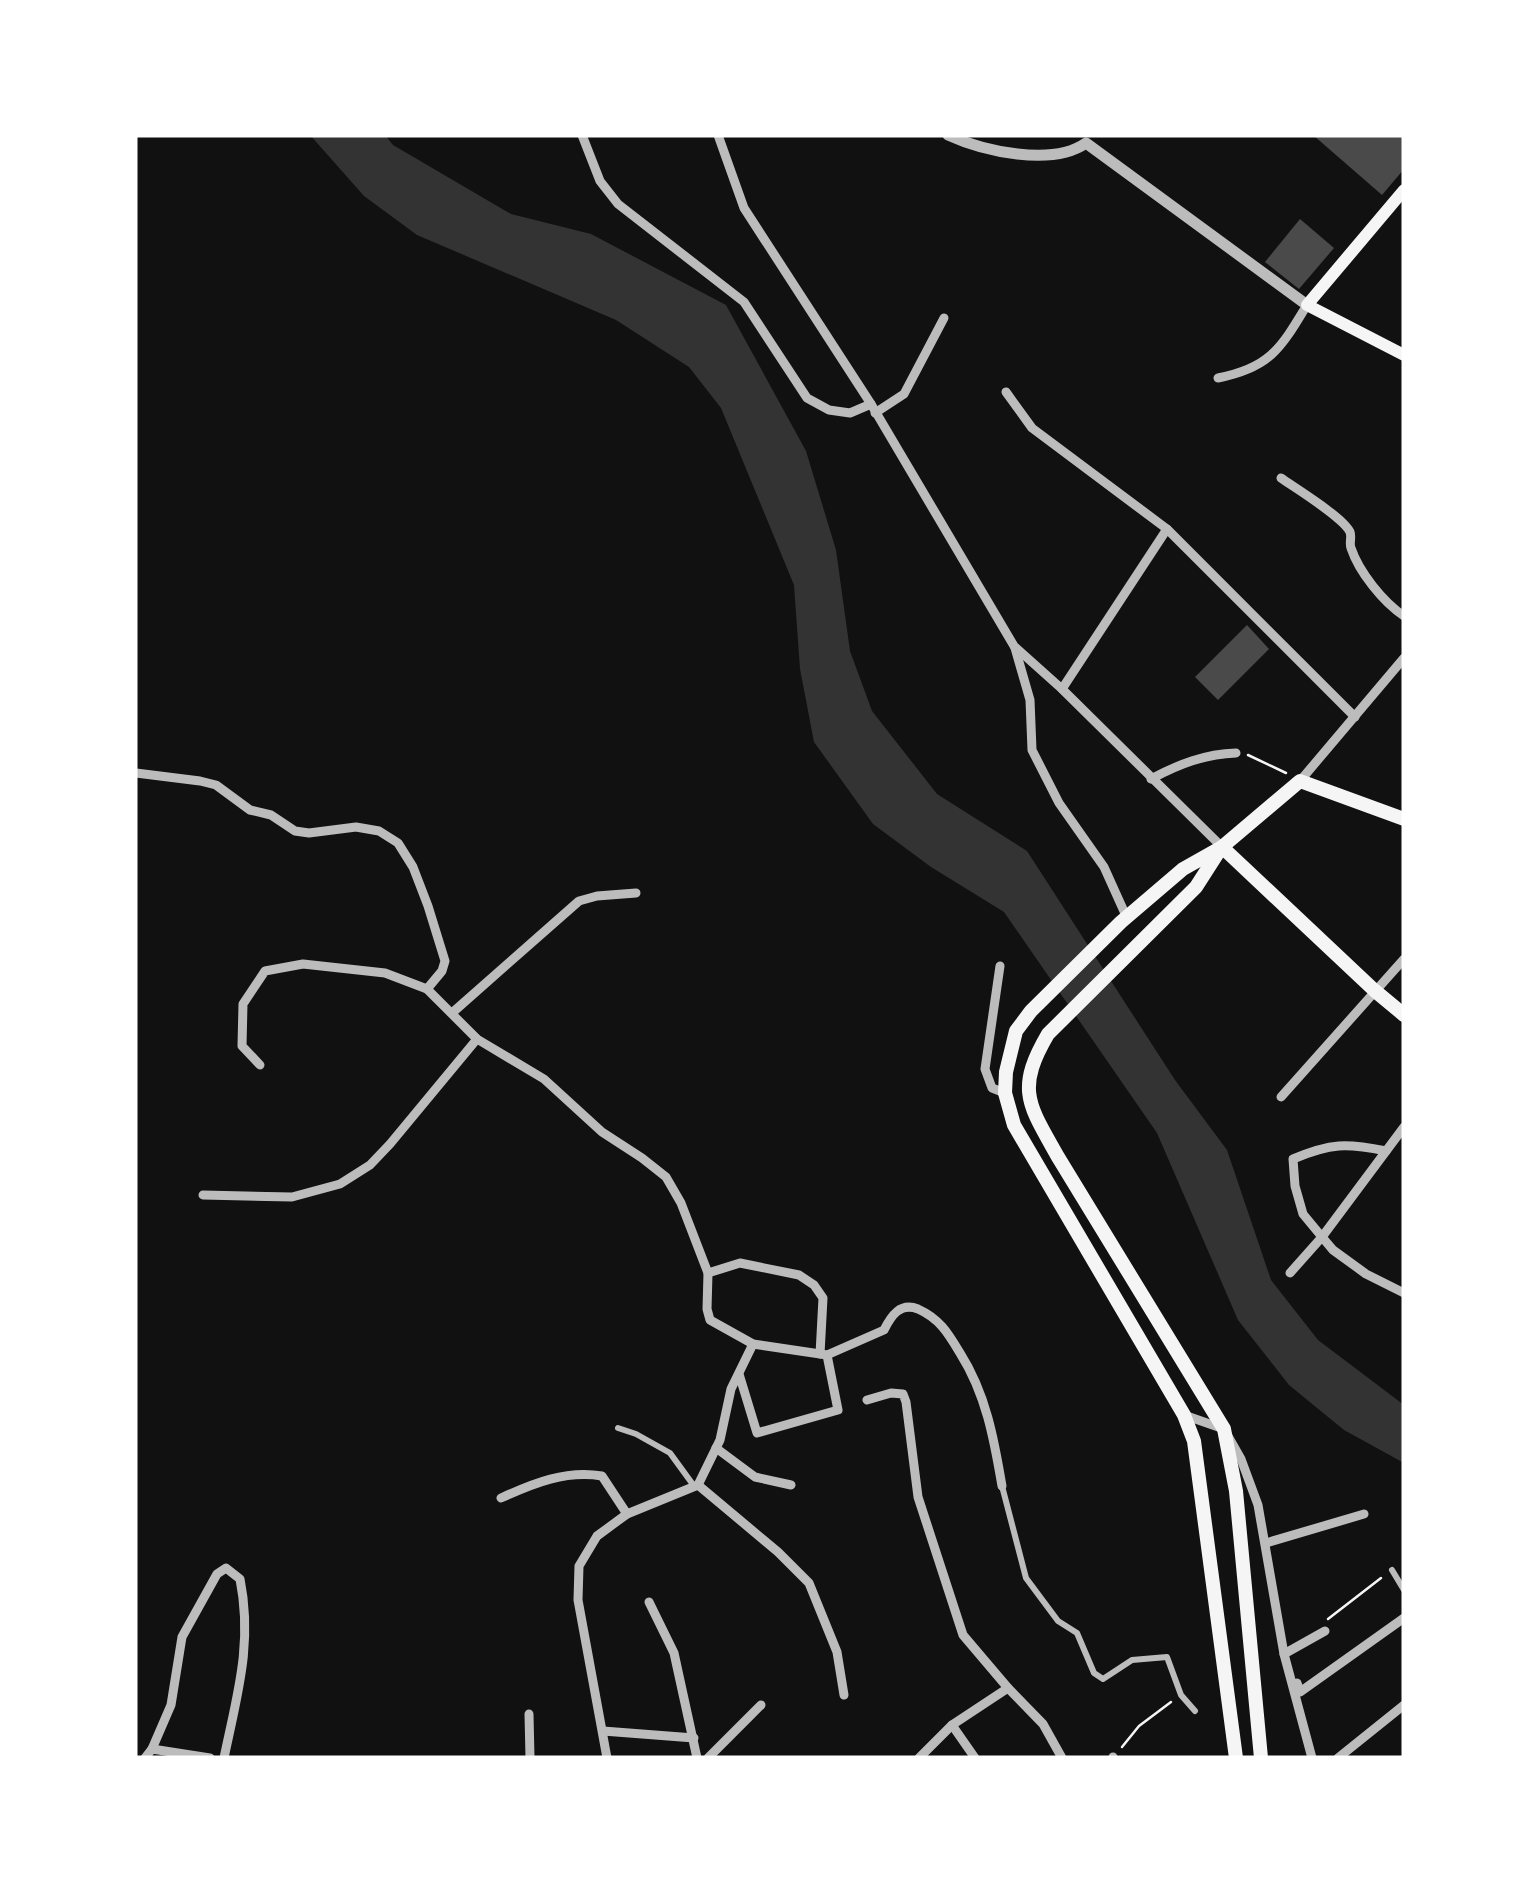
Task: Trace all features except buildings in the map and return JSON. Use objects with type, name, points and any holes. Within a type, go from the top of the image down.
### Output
[{"type":"main road","points":[[1404,190],[1307,306],[1404,356]]},
{"type":"main road","points":[[1236,1758],[1194,1440],[1184,1416],[1014,1124],[1005,1093],[1006,1072],[1016,1031],[1031,1011],[1124,920],[1184,869],[1222,848],[1300,780],[1404,820]]},
{"type":"main road","points":[[1222,848],[1196,887],[1048,1034],[1033,1060],[1029,1077],[1034,1114],[1224,1429],[1236,1491],[1261,1758]]},
{"type":"main road","points":[[1222,848],[1404,1015]]},
{"type":"street","points":[[582,135],[606,192],[744,302],[807,398],[829,410],[850,413],[873,409],[904,394],[944,318]]},
{"type":"street","points":[[718,135],[744,208],[873,409],[1014,646],[1030,700],[1032,750],[1059,802],[1104,867],[1124,920]]},
{"type":"street","points":[[948,135],[984,148],[1022,154],[1077,149],[1089,139],[1307,306],[1281,347],[1263,362],[1242,373],[1218,378]]},
{"type":"street","points":[[1006,392],[1032,428],[1167,529],[1355,718]]},
{"type":"street","points":[[1281,478],[1350,531],[1351,547],[1362,569],[1386,604],[1404,616]]},
{"type":"street","points":[[1062,689],[1167,529]]},
{"type":"street","points":[[1014,646],[1222,848]]},
{"type":"street","points":[[1300,780],[1404,658]]},
{"type":"street","points":[[1152,779],[1179,764],[1236,753]]},
{"type":"street","points":[[136,773],[216,786],[250,810],[271,815],[295,831],[356,827],[379,831],[398,843],[428,906],[444,961],[442,971],[427,989]]},
{"type":"street","points":[[452,1013],[578,902],[596,896],[636,893]]},
{"type":"street","points":[[1282,1097],[1404,959]]},
{"type":"street","points":[[260,1065],[242,1046],[242,1004],[266,970],[303,964],[385,974],[427,989],[476,1039],[544,1080],[602,1132],[666,1177],[708,1273],[710,1320],[753,1344],[823,1354],[884,1330],[891,1314],[902,1308],[911,1306],[930,1314],[944,1326],[973,1373],[991,1422],[1002,1486],[1026,1578],[1058,1621],[1077,1633],[1094,1673],[1102,1679],[1132,1660],[1166,1657],[1180,1696],[1195,1711]]},
{"type":"street","points":[[1000,966],[985,1069],[992,1088],[1005,1093]]},
{"type":"street","points":[[203,1194],[292,1197],[340,1184],[370,1166],[476,1039]]},
{"type":"street","points":[[1290,1273],[1322,1237],[1404,1127]]},
{"type":"street","points":[[1386,1150],[1354,1144],[1322,1147],[1293,1160],[1295,1186],[1303,1214],[1333,1250],[1366,1274],[1404,1293]]},
{"type":"street","points":[[708,1273],[740,1264],[799,1275],[814,1284],[823,1298],[823,1354],[838,1410],[757,1433],[739,1373]]},
{"type":"street","points":[[608,1758],[578,1600],[579,1566],[596,1536],[628,1514],[696,1485],[716,1448],[731,1389],[753,1344]]},
{"type":"street","points":[[867,1400],[903,1394],[918,1497],[963,1635],[1044,1724],[1062,1758]]},
{"type":"street","points":[[1184,1416],[1224,1429],[1247,1474],[1258,1505],[1286,1652],[1312,1758]]},
{"type":"street","points":[[618,1428],[670,1453],[696,1485],[778,1552],[809,1583],[837,1652],[844,1695]]},
{"type":"street","points":[[716,1448],[755,1477],[791,1485]]},
{"type":"street","points":[[501,1498],[540,1480],[585,1473],[602,1476],[628,1514]]},
{"type":"street","points":[[1266,1542],[1364,1514]]},
{"type":"street","points":[[210,1758],[148,1754],[171,1706],[182,1637],[217,1574],[226,1568],[240,1579],[246,1619],[243,1667],[224,1758]]},
{"type":"street","points":[[1392,1570],[1404,1590]]},
{"type":"street","points":[[649,1602],[674,1653],[697,1758]]},
{"type":"street","points":[[1286,1652],[1300,1692],[1404,1618]]},
{"type":"street","points":[[1286,1652],[1325,1631]]},
{"type":"street","points":[[919,1758],[952,1725],[1008,1688]]},
{"type":"street","points":[[708,1758],[761,1705]]},
{"type":"street","points":[[1338,1758],[1404,1705]]},
{"type":"street","points":[[529,1714],[530,1758]]},
{"type":"street","points":[[952,1725],[975,1758]]},
{"type":"street","points":[[604,1731],[694,1738]]},
{"type":"path","points":[[1236,753],[1254,756],[1300,780]]},
{"type":"path","points":[[1325,1631],[1321,1624],[1392,1570]]},
{"type":"path","points":[[1113,1758],[1139,1726],[1180,1696]]},
{"type":"shaded area","points":[[310,135],[385,135],[393,145],[511,214],[591,234],[726,305],[806,451],[836,550],[850,651],[872,711],[937,794],[1027,851],[1175,1080],[1227,1150],[1271,1280],[1318,1340],[1404,1405],[1404,1463],[1344,1430],[1289,1385],[1238,1320],[1157,1133],[1004,912],[931,867],[873,824],[814,742],[800,669],[794,585],[721,408],[689,367],[616,320],[417,235],[364,196]]}]
